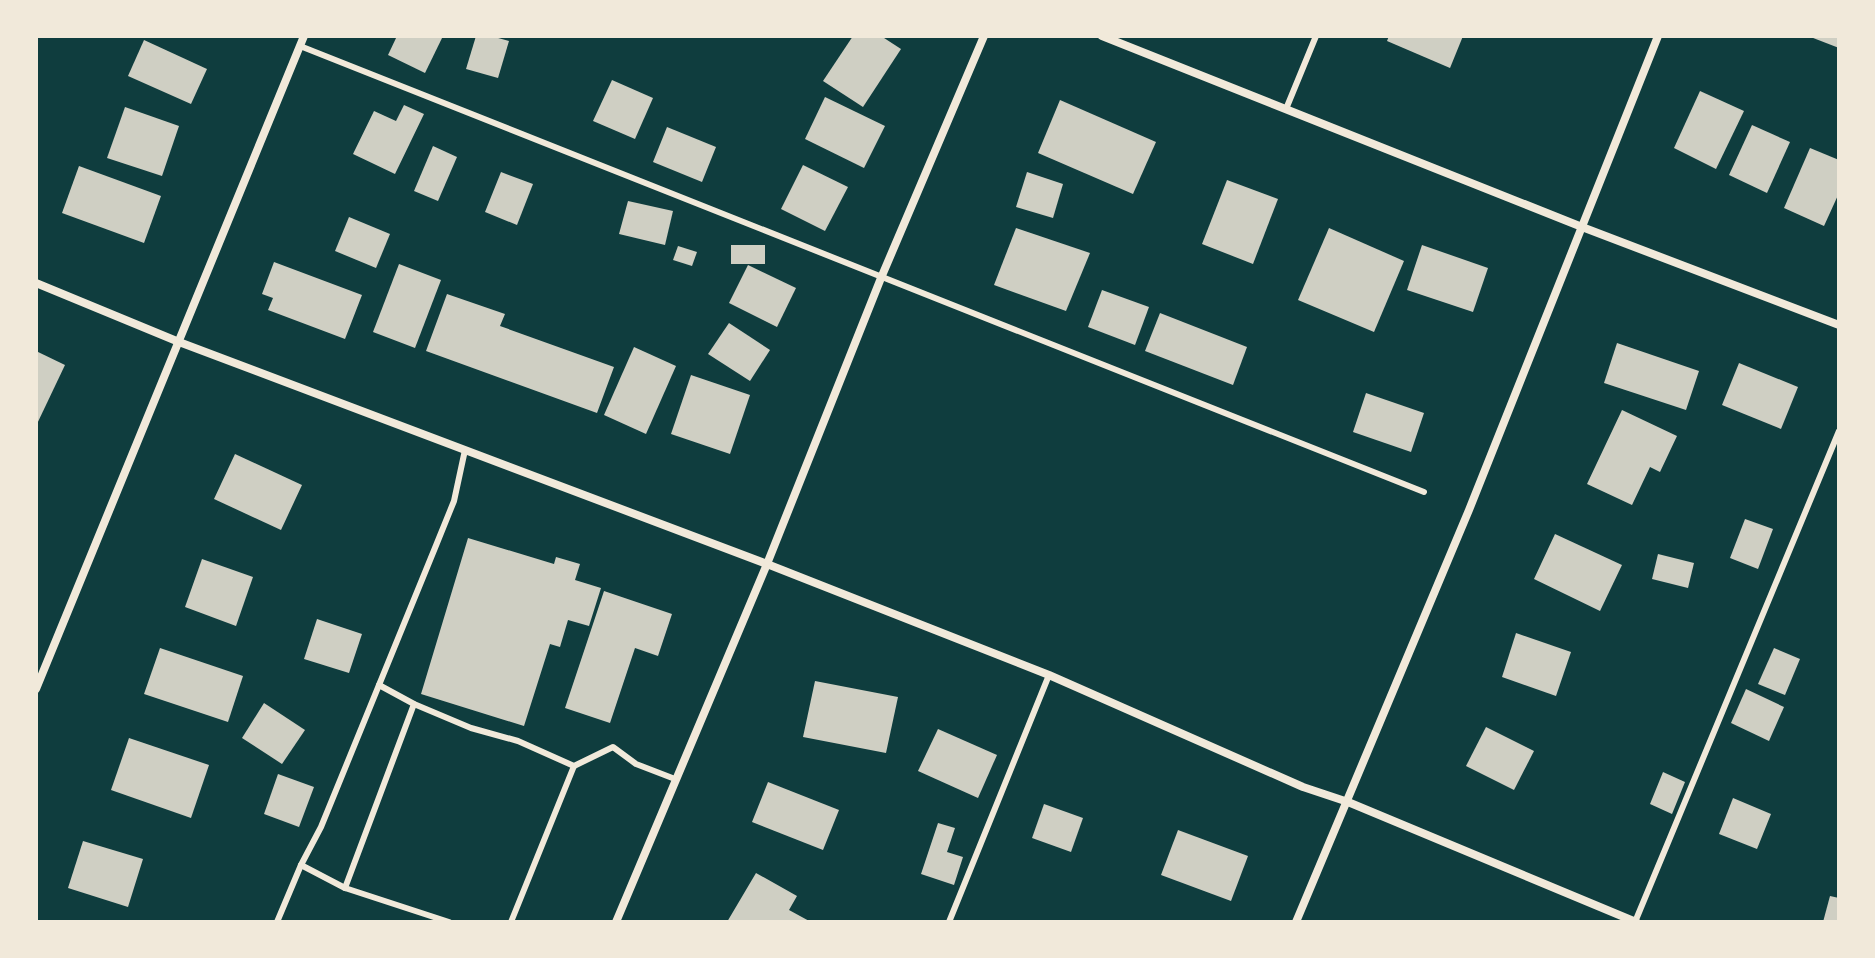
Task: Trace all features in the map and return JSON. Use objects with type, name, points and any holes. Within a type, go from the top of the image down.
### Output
[{"type":"street","points":[[36,689],[304,36]]},
{"type":"street","points":[[616,922],[984,36]]},
{"type":"street","points":[[1102,36],[1582,227],[1839,325]]},
{"type":"street","points":[[1296,922],[1469,510],[1658,36]]},
{"type":"street","points":[[36,283],[179,342],[767,564],[1049,675],[1303,787],[1348,802],[1635,922]]},
{"type":"lane","points":[[1286,109],[1316,36]]},
{"type":"lane","points":[[300,46],[1424,492]]},
{"type":"lane","points":[[1635,922],[1839,431]]},
{"type":"lane","points":[[277,922],[321,827],[454,501],[465,450]]},
{"type":"lane","points":[[949,922],[1049,675]]},
{"type":"lane","points":[[379,685],[471,728],[518,741],[574,766]]},
{"type":"lane","points":[[345,888],[414,704]]},
{"type":"lane","points":[[511,922],[574,766],[613,747],[636,764],[675,779]]},
{"type":"lane","points":[[301,865],[345,888],[449,922]]},
{"type":"building","points":[[397,36],[443,36],[425,73],[388,55]]},
{"type":"building","points":[[476,36],[509,41],[498,78],[466,69]]},
{"type":"building","points":[[853,36],[881,36],[901,49],[863,107],[823,81]]},
{"type":"building","points":[[1389,36],[1463,36],[1450,68],[1387,41]]},
{"type":"building","points":[[1808,36],[1839,36],[1839,48]]},
{"type":"building","points":[[144,40],[207,69],[191,104],[128,76]]},
{"type":"building","points":[[612,80],[653,98],[635,139],[593,121]]},
{"type":"building","points":[[1700,91],[1744,111],[1716,169],[1674,148]]},
{"type":"building","points":[[825,97],[885,126],[864,168],[805,139]]},
{"type":"building","points":[[1060,100],[1156,142],[1133,194],[1038,153]]},
{"type":"building","points":[[404,105],[424,114],[395,174],[353,154],[374,111],[396,121]]},
{"type":"building","points":[[125,107],[179,126],[162,176],[107,158]]},
{"type":"building","points":[[1752,125],[1790,142],[1767,193],[1729,175]]},
{"type":"building","points":[[667,127],[716,147],[702,182],[653,162]]},
{"type":"building","points":[[433,146],[457,157],[438,201],[414,191]]},
{"type":"building","points":[[1810,148],[1839,160],[1839,193],[1824,226],[1784,208]]},
{"type":"building","points":[[803,165],[848,187],[825,231],[781,209]]},
{"type":"building","points":[[79,166],[161,196],[144,243],[62,213]]},
{"type":"building","points":[[501,172],[533,184],[517,225],[485,212]]},
{"type":"building","points":[[1027,172],[1063,184],[1053,218],[1016,207]]},
{"type":"building","points":[[1227,180],[1278,199],[1253,264],[1202,244]]},
{"type":"building","points":[[628,201],[673,211],[665,245],[619,234]]},
{"type":"building","points":[[349,217],[390,234],[376,268],[335,251]]},
{"type":"building","points":[[1016,228],[1090,253],[1066,311],[994,285]]},
{"type":"building","points":[[1329,228],[1404,261],[1374,332],[1298,300]]},
{"type":"building","points":[[731,245],[765,245],[765,264],[731,264]]},
{"type":"building","points":[[1422,245],[1488,268],[1473,312],[1407,290]]},
{"type":"building","points":[[678,246],[697,252],[692,266],[673,260]]},
{"type":"building","points":[[274,262],[362,295],[345,339],[268,310],[273,298],[262,294]]},
{"type":"building","points":[[399,264],[441,280],[415,348],[373,332]]},
{"type":"building","points":[[748,265],[796,288],[777,327],[729,303]]},
{"type":"building","points":[[1102,290],[1149,307],[1135,345],[1088,327]]},
{"type":"building","points":[[447,294],[505,314],[500,326],[614,367],[597,413],[426,351]]},
{"type":"building","points":[[1160,313],[1247,347],[1233,385],[1145,351]]},
{"type":"building","points":[[729,323],[770,350],[750,381],[708,354]]},
{"type":"building","points":[[1617,343],[1699,371],[1686,410],[1604,383]]},
{"type":"building","points":[[634,347],[676,366],[646,434],[604,415]]},
{"type":"building","points":[[36,351],[65,365],[36,426]]},
{"type":"building","points":[[1739,363],[1798,387],[1781,429],[1722,405]]},
{"type":"building","points":[[691,375],[750,395],[730,454],[671,434]]},
{"type":"building","points":[[1366,393],[1424,413],[1411,452],[1353,432]]},
{"type":"building","points":[[1622,410],[1677,436],[1660,472],[1650,467],[1632,505],[1587,484]]},
{"type":"building","points":[[235,454],[302,485],[281,530],[214,499]]},
{"type":"building","points":[[1745,519],[1773,529],[1758,569],[1730,558]]},
{"type":"building","points":[[1555,534],[1622,565],[1600,611],[1534,579]]},
{"type":"building","points":[[468,538],[554,564],[556,557],[580,564],[575,580],[601,588],[589,626],[568,620],[560,647],[550,644],[524,726],[421,694]]},
{"type":"building","points":[[1658,554],[1694,563],[1688,588],[1652,579]]},
{"type":"building","points":[[202,559],[253,577],[236,626],[185,607]]},
{"type":"building","points":[[604,591],[672,614],[658,656],[635,648],[610,723],[565,708]]},
{"type":"building","points":[[317,619],[362,634],[349,673],[304,659]]},
{"type":"building","points":[[1516,633],[1571,652],[1556,696],[1502,677]]},
{"type":"building","points":[[160,648],[243,676],[228,722],[144,694]]},
{"type":"building","points":[[1774,648],[1800,659],[1785,695],[1758,684]]},
{"type":"building","points":[[815,681],[898,697],[886,753],[803,737]]},
{"type":"building","points":[[1746,689],[1784,707],[1769,741],[1731,723]]},
{"type":"building","points":[[264,703],[305,730],[282,764],[242,738]]},
{"type":"building","points":[[1486,727],[1534,751],[1514,790],[1466,766]]},
{"type":"building","points":[[938,729],[997,755],[978,798],[918,771]]},
{"type":"building","points":[[129,738],[209,765],[191,818],[111,790]]},
{"type":"building","points":[[1663,772],[1685,782],[1672,814],[1650,804]]},
{"type":"building","points":[[278,774],[314,787],[299,827],[264,814]]},
{"type":"building","points":[[768,782],[839,810],[823,850],[752,822]]},
{"type":"building","points":[[1733,798],[1771,814],[1757,849],[1719,834]]},
{"type":"building","points":[[1044,804],[1083,818],[1071,852],[1032,838]]},
{"type":"building","points":[[938,823],[955,828],[947,852],[963,857],[954,885],[921,874]]},
{"type":"building","points":[[1178,830],[1248,856],[1231,901],[1161,875]]},
{"type":"building","points":[[83,841],[143,859],[128,907],[68,888]]},
{"type":"building","points":[[756,873],[797,896],[789,910],[811,922],[727,922]]},
{"type":"building","points":[[1830,896],[1839,898],[1839,922],[1823,922]]}]
